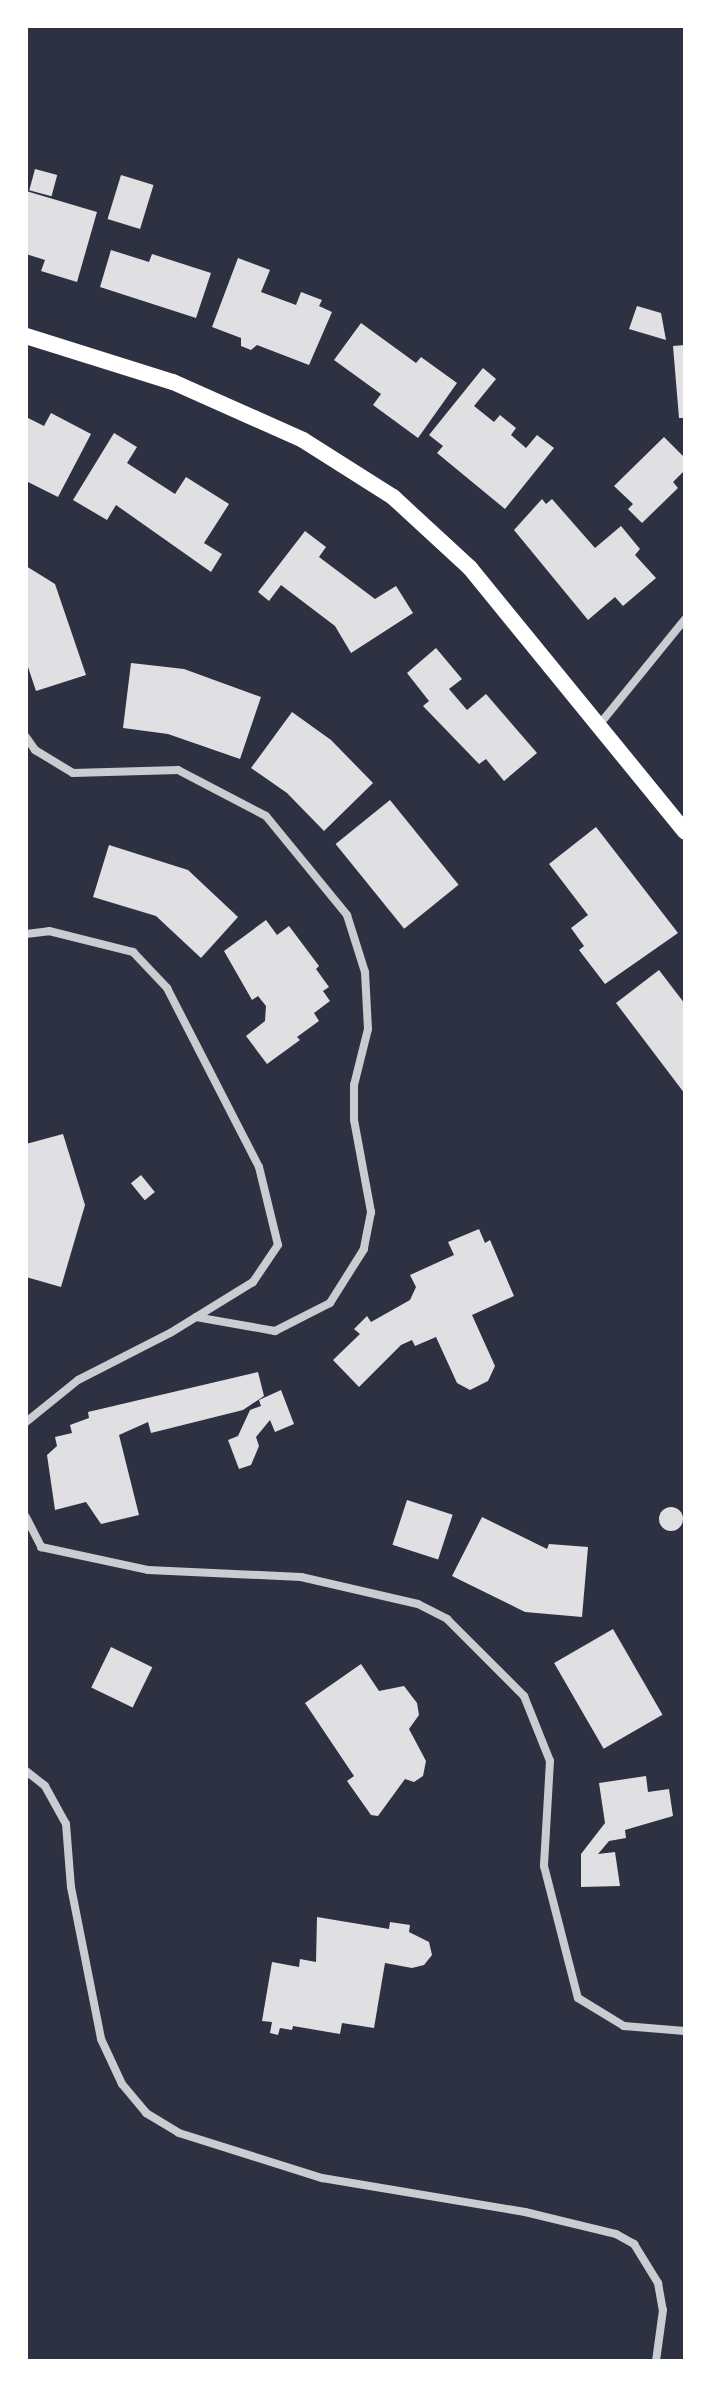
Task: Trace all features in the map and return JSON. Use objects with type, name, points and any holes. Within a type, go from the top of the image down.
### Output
[{"type":"main road","points":[[26,336],[188,388],[303,440],[393,497],[470,568],[685,832]]},
{"type":"street","points":[[599,725],[685,619]]},
{"type":"street","points":[[26,737],[35,750],[73,773],[178,770],[266,816],[347,915],[365,972],[368,1029],[354,1085],[354,1120],[371,1212],[364,1249],[330,1303],[275,1331],[196,1317]]},
{"type":"street","points":[[26,934],[49,931],[133,952],[167,988],[259,1167],[278,1245],[253,1282],[196,1317],[78,1380],[26,1422]]},
{"type":"street","points":[[26,1517],[41,1547],[148,1570],[301,1577],[418,1604],[447,1619],[524,1696],[550,1761],[544,1866],[578,1998],[624,2026],[685,2031]]},
{"type":"street","points":[[26,1771],[45,1786],[66,1824],[71,1887],[101,2039],[122,2084],[146,2113],[179,2133],[309,2174],[525,2212],[616,2234],[634,2244],[658,2283],[663,2310],[656,2361]]},
{"type":"building","points":[[35,169],[57,175],[52,196],[29,190]]},
{"type":"building","points":[[121,175],[154,185],[140,229],[108,219]]},
{"type":"building","points":[[26,191],[97,212],[77,282],[41,271],[45,260],[26,254]]},
{"type":"building","points":[[111,250],[149,262],[152,254],[211,273],[196,318],[100,287]]},
{"type":"building","points":[[238,258],[270,270],[261,292],[296,305],[301,292],[322,300],[319,306],[332,312],[309,365],[257,345],[251,350],[241,346],[241,338],[212,327]]},
{"type":"building","points":[[637,306],[661,313],[666,340],[629,329]]},
{"type":"building","points":[[361,323],[416,363],[421,357],[457,383],[418,438],[373,405],[381,394],[334,360]]},
{"type":"building","points":[[685,345],[685,418],[679,418],[673,346]]},
{"type":"building","points":[[483,368],[496,379],[474,406],[494,422],[500,415],[516,428],[511,435],[526,448],[537,435],[554,448],[505,509],[437,453],[443,446],[429,435]]},
{"type":"building","points":[[51,413],[91,434],[58,497],[26,481],[26,422],[28,418],[44,426]]},
{"type":"building","points":[[114,433],[137,447],[127,463],[175,494],[186,477],[229,504],[204,543],[222,554],[211,572],[116,505],[107,520],[73,500]]},
{"type":"building","points":[[664,437],[685,458],[685,470],[673,482],[678,488],[642,523],[628,509],[633,504],[614,486]]},
{"type":"building","points":[[542,499],[546,504],[552,499],[595,548],[621,526],[640,549],[635,555],[656,578],[623,606],[615,597],[588,620],[514,530]]},
{"type":"building","points":[[305,531],[326,547],[319,557],[375,599],[396,586],[413,613],[351,653],[335,626],[281,585],[269,601],[258,592]]},
{"type":"building","points":[[26,566],[55,584],[86,675],[36,691],[26,661]]},
{"type":"building","points":[[436,648],[462,679],[449,689],[467,710],[486,694],[537,753],[504,781],[486,759],[479,764],[423,706],[429,701],[407,673]]},
{"type":"building","points":[[131,663],[184,669],[261,697],[240,759],[168,734],[123,728]]},
{"type":"building","points":[[292,712],[331,740],[373,783],[324,831],[287,793],[251,768]]},
{"type":"building","points":[[390,800],[459,885],[404,929],[336,844]]},
{"type":"building","points":[[596,827],[678,933],[605,984],[579,950],[584,946],[571,928],[588,915],[549,864]]},
{"type":"building","points":[[109,845],[188,870],[238,917],[201,958],[156,916],[93,897]]},
{"type":"building","points":[[266,920],[277,935],[289,926],[319,966],[316,969],[329,987],[323,991],[330,1001],[314,1013],[319,1021],[297,1037],[300,1040],[267,1064],[246,1036],[265,1021],[266,1006],[258,996],[252,1000],[224,951]]},
{"type":"building","points":[[659,970],[685,1004],[685,1094],[616,1003]]},
{"type":"building","points":[[63,1134],[85,1205],[61,1287],[26,1277],[26,1144]]},
{"type":"building","points":[[141,1175],[155,1192],[145,1200],[131,1183]]},
{"type":"building","points":[[479,1229],[485,1243],[490,1240],[514,1296],[472,1315],[495,1366],[488,1381],[470,1390],[457,1383],[436,1337],[415,1346],[412,1340],[401,1345],[359,1387],[333,1360],[360,1334],[354,1329],[367,1316],[371,1322],[410,1300],[416,1287],[410,1275],[454,1255],[448,1242]]},
{"type":"building","points":[[258,1372],[264,1396],[243,1410],[151,1433],[148,1422],[119,1435],[139,1515],[101,1524],[86,1502],[55,1510],[47,1455],[57,1446],[55,1437],[72,1433],[70,1425],[89,1418],[88,1412]]},
{"type":"building","points":[[281,1390],[294,1424],[275,1432],[270,1420],[256,1437],[259,1446],[251,1465],[239,1469],[228,1440],[238,1436],[250,1410],[261,1406],[259,1400]]},
{"type":"building","points":[[407,1500],[453,1515],[438,1560],[392,1545]]},
{"type":"building","points":[[671,1507],[682,1514],[683,1519],[676,1530],[671,1531],[660,1524],[659,1519],[666,1508]]},
{"type":"building","points":[[482,1517],[547,1549],[549,1544],[588,1547],[582,1617],[525,1612],[452,1576]]},
{"type":"building","points":[[613,1629],[662,1715],[604,1749],[554,1663]]},
{"type":"building","points":[[111,1647],[152,1667],[133,1708],[91,1687]]},
{"type":"building","points":[[361,1664],[379,1691],[404,1686],[417,1703],[419,1715],[409,1729],[426,1761],[423,1776],[414,1782],[405,1779],[378,1816],[371,1815],[347,1781],[354,1776],[305,1703]]},
{"type":"building","points":[[646,1776],[648,1792],[669,1789],[673,1816],[625,1830],[626,1838],[609,1841],[598,1854],[615,1852],[620,1886],[581,1887],[581,1854],[605,1823],[599,1783]]},
{"type":"building","points":[[317,1917],[389,1929],[390,1922],[410,1925],[409,1932],[429,1942],[432,1955],[424,1965],[412,1968],[385,1963],[374,2028],[342,2023],[340,2034],[293,2026],[292,2030],[280,2028],[278,2035],[270,2033],[272,2022],[262,2021],[272,1962],[299,1967],[300,1959],[316,1962]]}]
